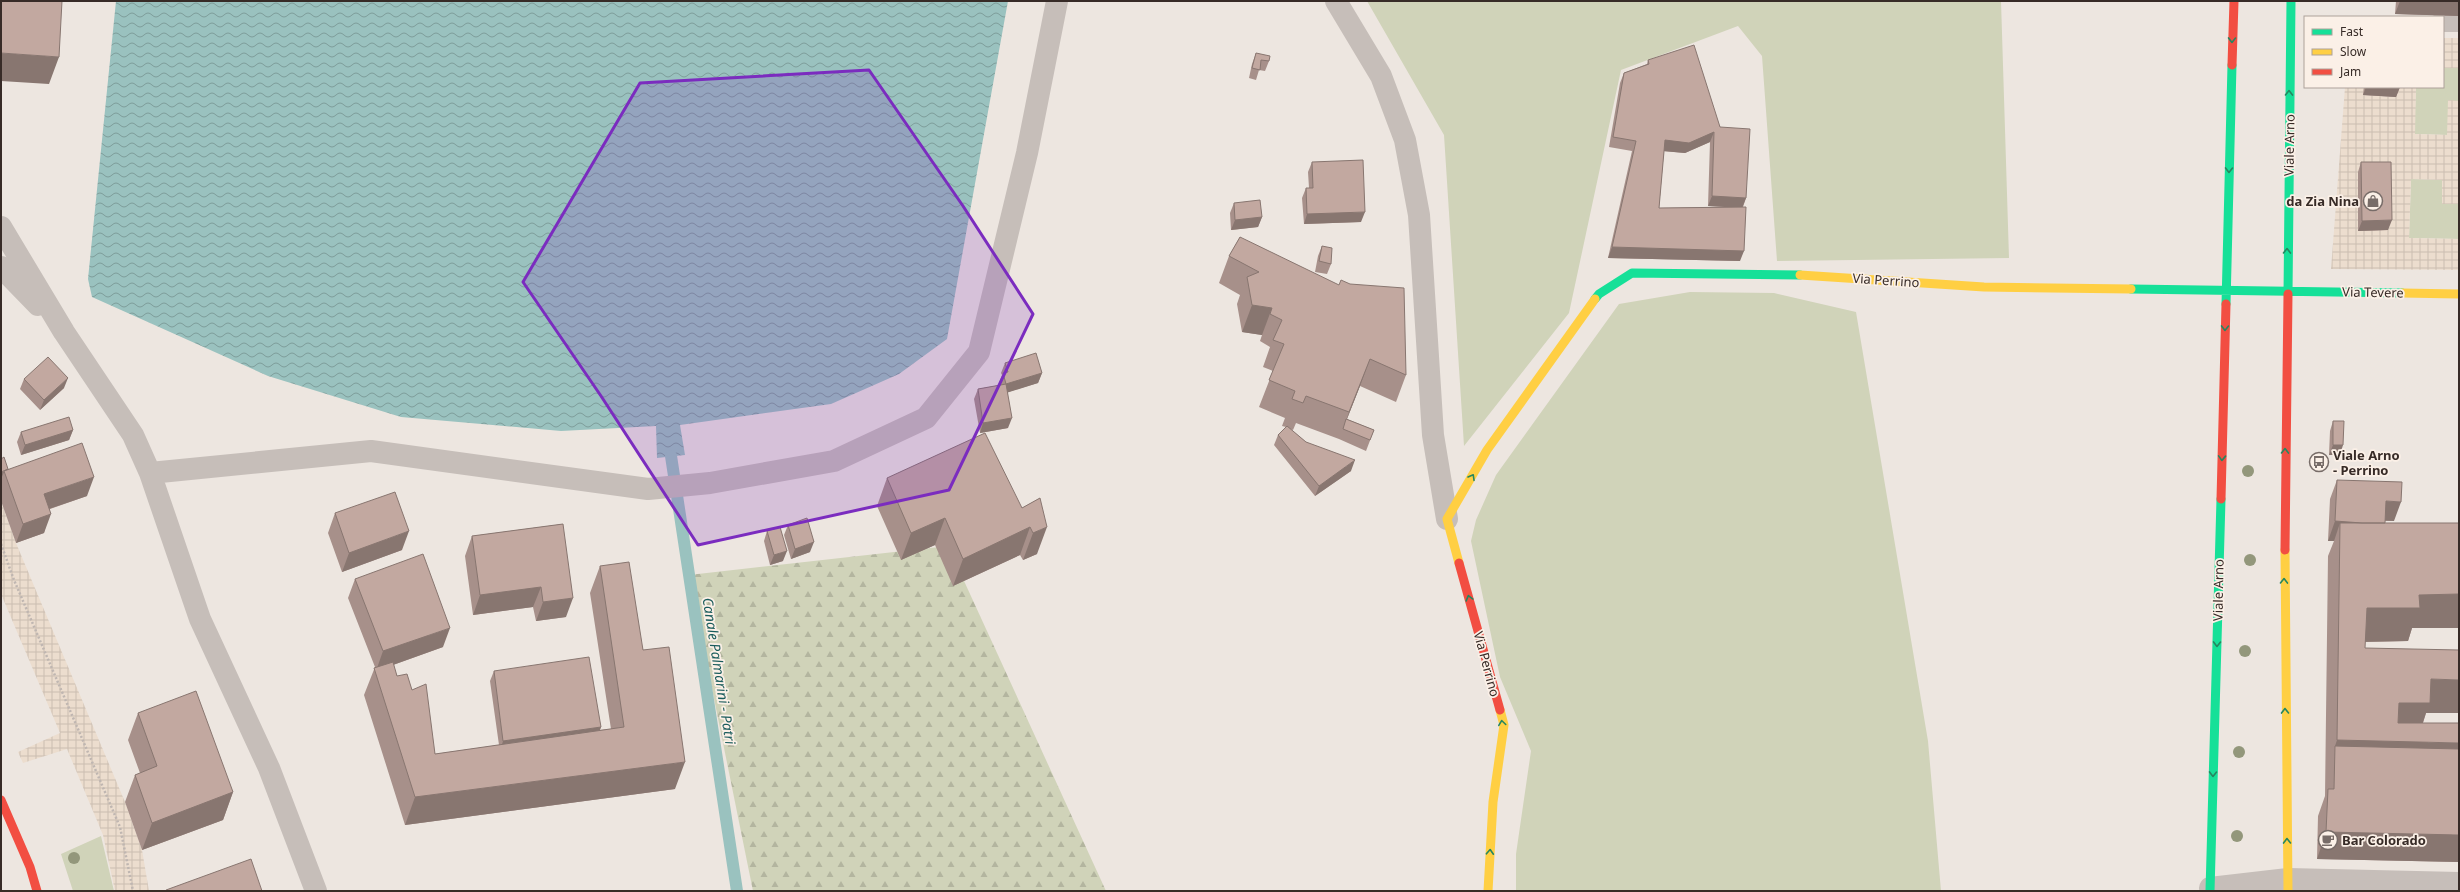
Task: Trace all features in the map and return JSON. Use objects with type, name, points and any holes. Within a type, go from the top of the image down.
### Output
[{"type":"main road","name":"Viale Arno","points":[[2210,890],[2234,1]]},
{"type":"main road","name":"Viale Arno","points":[[2288,885],[2284,596],[2287,290],[2298,22],[2291,1]]},
{"type":"main road","name":"Via Perrino","points":[[1488,891],[1492,802],[1504,725],[1447,519],[1487,450],[1599,294],[1632,273],[1811,275],[1984,287],[2226,289]]},
{"type":"main road","points":[[2226,289],[2287,290]]},
{"type":"main road","name":"Via Tevere","points":[[2287,290],[2459,294]]},
{"type":"main road","points":[[1,800],[30,867],[36,891]]},
{"type":"street","points":[[150,473],[371,451],[648,489],[710,483],[834,460],[926,418],[979,352],[1027,153],[1057,1]]},
{"type":"street","points":[[1336,1],[1381,76],[1405,140],[1418,215],[1433,435],[1447,519]]},
{"type":"street","points":[[2444,21],[2459,21]]},
{"type":"street","points":[[1,227],[64,332],[133,435],[150,473],[200,619],[269,768],[316,891]]},
{"type":"street","points":[[1,267],[64,332]]},
{"type":"street","points":[[2210,890],[2288,885],[2459,883]]},
{"type":"path","points":[[1,544],[14,580],[120,828],[133,891]]},
{"type":"highlighted area","points":[[869,70],[963,206],[1033,314],[949,490],[698,545],[601,396],[523,282],[640,83]]},
{"type":"green space","points":[[1367,1],[2001,1],[2009,258],[1777,261],[1762,56],[1738,26],[1621,70],[1569,313],[1464,446],[1444,135]]},
{"type":"green space","points":[[2444,68],[2459,68],[2459,101],[2448,101],[2448,135],[2414,134],[2416,88],[2444,88]]},
{"type":"green space","points":[[2411,179],[2442,180],[2442,204],[2459,204],[2459,239],[2409,238]]},
{"type":"green space","points":[[1690,292],[1774,293],[1856,312],[1928,741],[1941,891],[1516,891],[1516,854],[1531,751],[1500,677],[1471,541],[1476,520],[1496,475],[1619,304]]},
{"type":"green space","points":[[948,546],[1106,891],[753,891],[689,575]]},
{"type":"green space","points":[[101,836],[114,891],[73,891],[61,854]]},
{"type":"shaded area","points":[[2444,38],[2459,38],[2459,68],[2444,68]]},
{"type":"shaded area","points":[[2345,88],[2364,88],[2364,95],[2396,97],[2397,88],[2416,88],[2415,134],[2447,135],[2448,100],[2459,101],[2459,204],[2442,204],[2442,180],[2411,179],[2409,238],[2459,239],[2459,270],[2331,269]]},
{"type":"shaded area","points":[[1,501],[16,543],[125,802],[142,850],[149,891],[115,891],[103,835],[67,749],[23,763],[18,752],[60,733],[1,594]]},
{"type":"water","points":[[116,1],[1008,1],[947,339],[899,374],[831,404],[680,425],[685,455],[657,458],[656,426],[561,431],[401,417],[268,376],[92,297],[88,279]]},
{"type":"building","points":[[1,1],[62,1],[59,57],[1,53]]},
{"type":"building","points":[[1694,45],[1720,127],[1750,129],[1746,198],[1712,196],[1714,132],[1689,143],[1665,140],[1659,208],[1746,207],[1744,251],[1612,247],[1636,141],[1613,137],[1624,73],[1649,64],[1648,60]]},
{"type":"building","points":[[1256,53],[1270,56],[1269,61],[1261,60],[1260,70],[1252,68]]},
{"type":"building","points":[[1363,160],[1365,212],[1307,214],[1306,188],[1313,188],[1312,162]]},
{"type":"building","name":"da Zia Nina","points":[[2361,162],[2391,162],[2392,220],[2362,221]]},
{"type":"building","points":[[1260,200],[1262,217],[1235,220],[1234,203]]},
{"type":"building","points":[[1240,237],[1339,285],[1341,280],[1350,284],[1404,288],[1406,375],[1370,359],[1349,412],[1306,396],[1303,403],[1292,399],[1295,391],[1269,380],[1284,344],[1273,340],[1282,320],[1270,314],[1272,308],[1252,305],[1247,277],[1259,272],[1229,256]]},
{"type":"building","points":[[1322,246],[1332,248],[1331,264],[1319,261]]},
{"type":"building","points":[[1036,353],[1042,373],[1006,384],[1003,373],[1008,372],[1005,363]]},
{"type":"building","points":[[48,357],[68,378],[44,400],[24,379]]},
{"type":"building","points":[[1006,384],[1012,418],[983,423],[978,389]]},
{"type":"building","points":[[69,417],[73,430],[25,445],[21,432]]},
{"type":"building","points":[[1346,419],[1374,430],[1370,440],[1343,429]]},
{"type":"building","points":[[2333,421],[2344,421],[2343,445],[2333,445]]},
{"type":"building","points":[[1287,426],[1306,442],[1355,460],[1319,486],[1278,435]]},
{"type":"building","points":[[985,433],[1022,508],[1040,498],[1047,527],[1033,533],[1030,527],[963,559],[945,518],[911,533],[887,478]]},
{"type":"building","points":[[82,443],[94,477],[44,494],[51,514],[23,524],[4,471]]},
{"type":"building","points":[[4,457],[8,469],[1,472],[1,459]]},
{"type":"building","points":[[2337,480],[2402,482],[2401,502],[2386,501],[2385,523],[2335,521]]},
{"type":"building","points":[[395,492],[409,531],[349,553],[335,513]]},
{"type":"building","points":[[807,518],[814,542],[795,549],[788,525]]},
{"type":"building","points":[[2340,523],[2459,523],[2459,594],[2419,595],[2420,608],[2367,608],[2365,648],[2459,650],[2459,680],[2431,679],[2430,703],[2399,703],[2398,723],[2459,723],[2459,743],[2337,740]]},
{"type":"building","points":[[563,524],[573,598],[543,602],[541,587],[480,595],[472,536]]},
{"type":"building","points":[[780,527],[787,551],[774,555],[767,531]]},
{"type":"building","points":[[423,554],[450,628],[383,651],[355,579]]},
{"type":"building","points":[[629,562],[643,650],[669,647],[685,762],[415,797],[374,668],[393,662],[397,676],[407,674],[412,690],[426,684],[435,754],[624,727],[600,566]]},
{"type":"building","points":[[589,657],[601,727],[503,741],[494,671]]},
{"type":"building","points":[[196,691],[233,792],[152,823],[135,775],[157,766],[138,713]]},
{"type":"building","points":[[2335,746],[2459,749],[2459,835],[2326,832],[2328,789],[2334,789]]},
{"type":"building","points":[[251,859],[262,891],[166,891],[166,890]]},
{"type":"waterway","name":"Canale Palmarini - Patri","points":[[671,456],[737,891]]},
{"type":"traffic: fast","points":[[2288,294],[2291,1]]},
{"type":"traffic: fast","points":[[2226,304],[2232,65]]},
{"type":"traffic: fast","points":[[1595,299],[1599,294],[1632,273],[1800,275]]},
{"type":"traffic: fast","points":[[2131,289],[2402,293]]},
{"type":"traffic: fast","points":[[2210,891],[2221,499]]},
{"type":"traffic: slow","points":[[1800,275],[1984,287],[2131,289]]},
{"type":"traffic: slow","points":[[2402,293],[2459,294]]},
{"type":"traffic: slow","points":[[1459,563],[1447,519],[1487,450],[1595,299]]},
{"type":"traffic: slow","points":[[2285,550],[2288,891]]},
{"type":"traffic: slow","points":[[1488,891],[1493,802],[1504,725],[1500,710]]},
{"type":"traffic: jam","points":[[2232,65],[2234,1]]},
{"type":"traffic: jam","points":[[2285,550],[2288,294]]},
{"type":"traffic: jam","points":[[2221,499],[2226,304]]},
{"type":"traffic: jam","points":[[1459,563],[1500,710]]},
{"type":"traffic: jam","points":[[1,800],[30,867],[37,891]]},
{"type":"place","name":"da Zia Nina","points":[[2373,201]]},
{"type":"place","name":"Viale Arno - Perrino","points":[[2319,462]]},
{"type":"place","name":"Bar Colorado","points":[[2328,840]]}]
